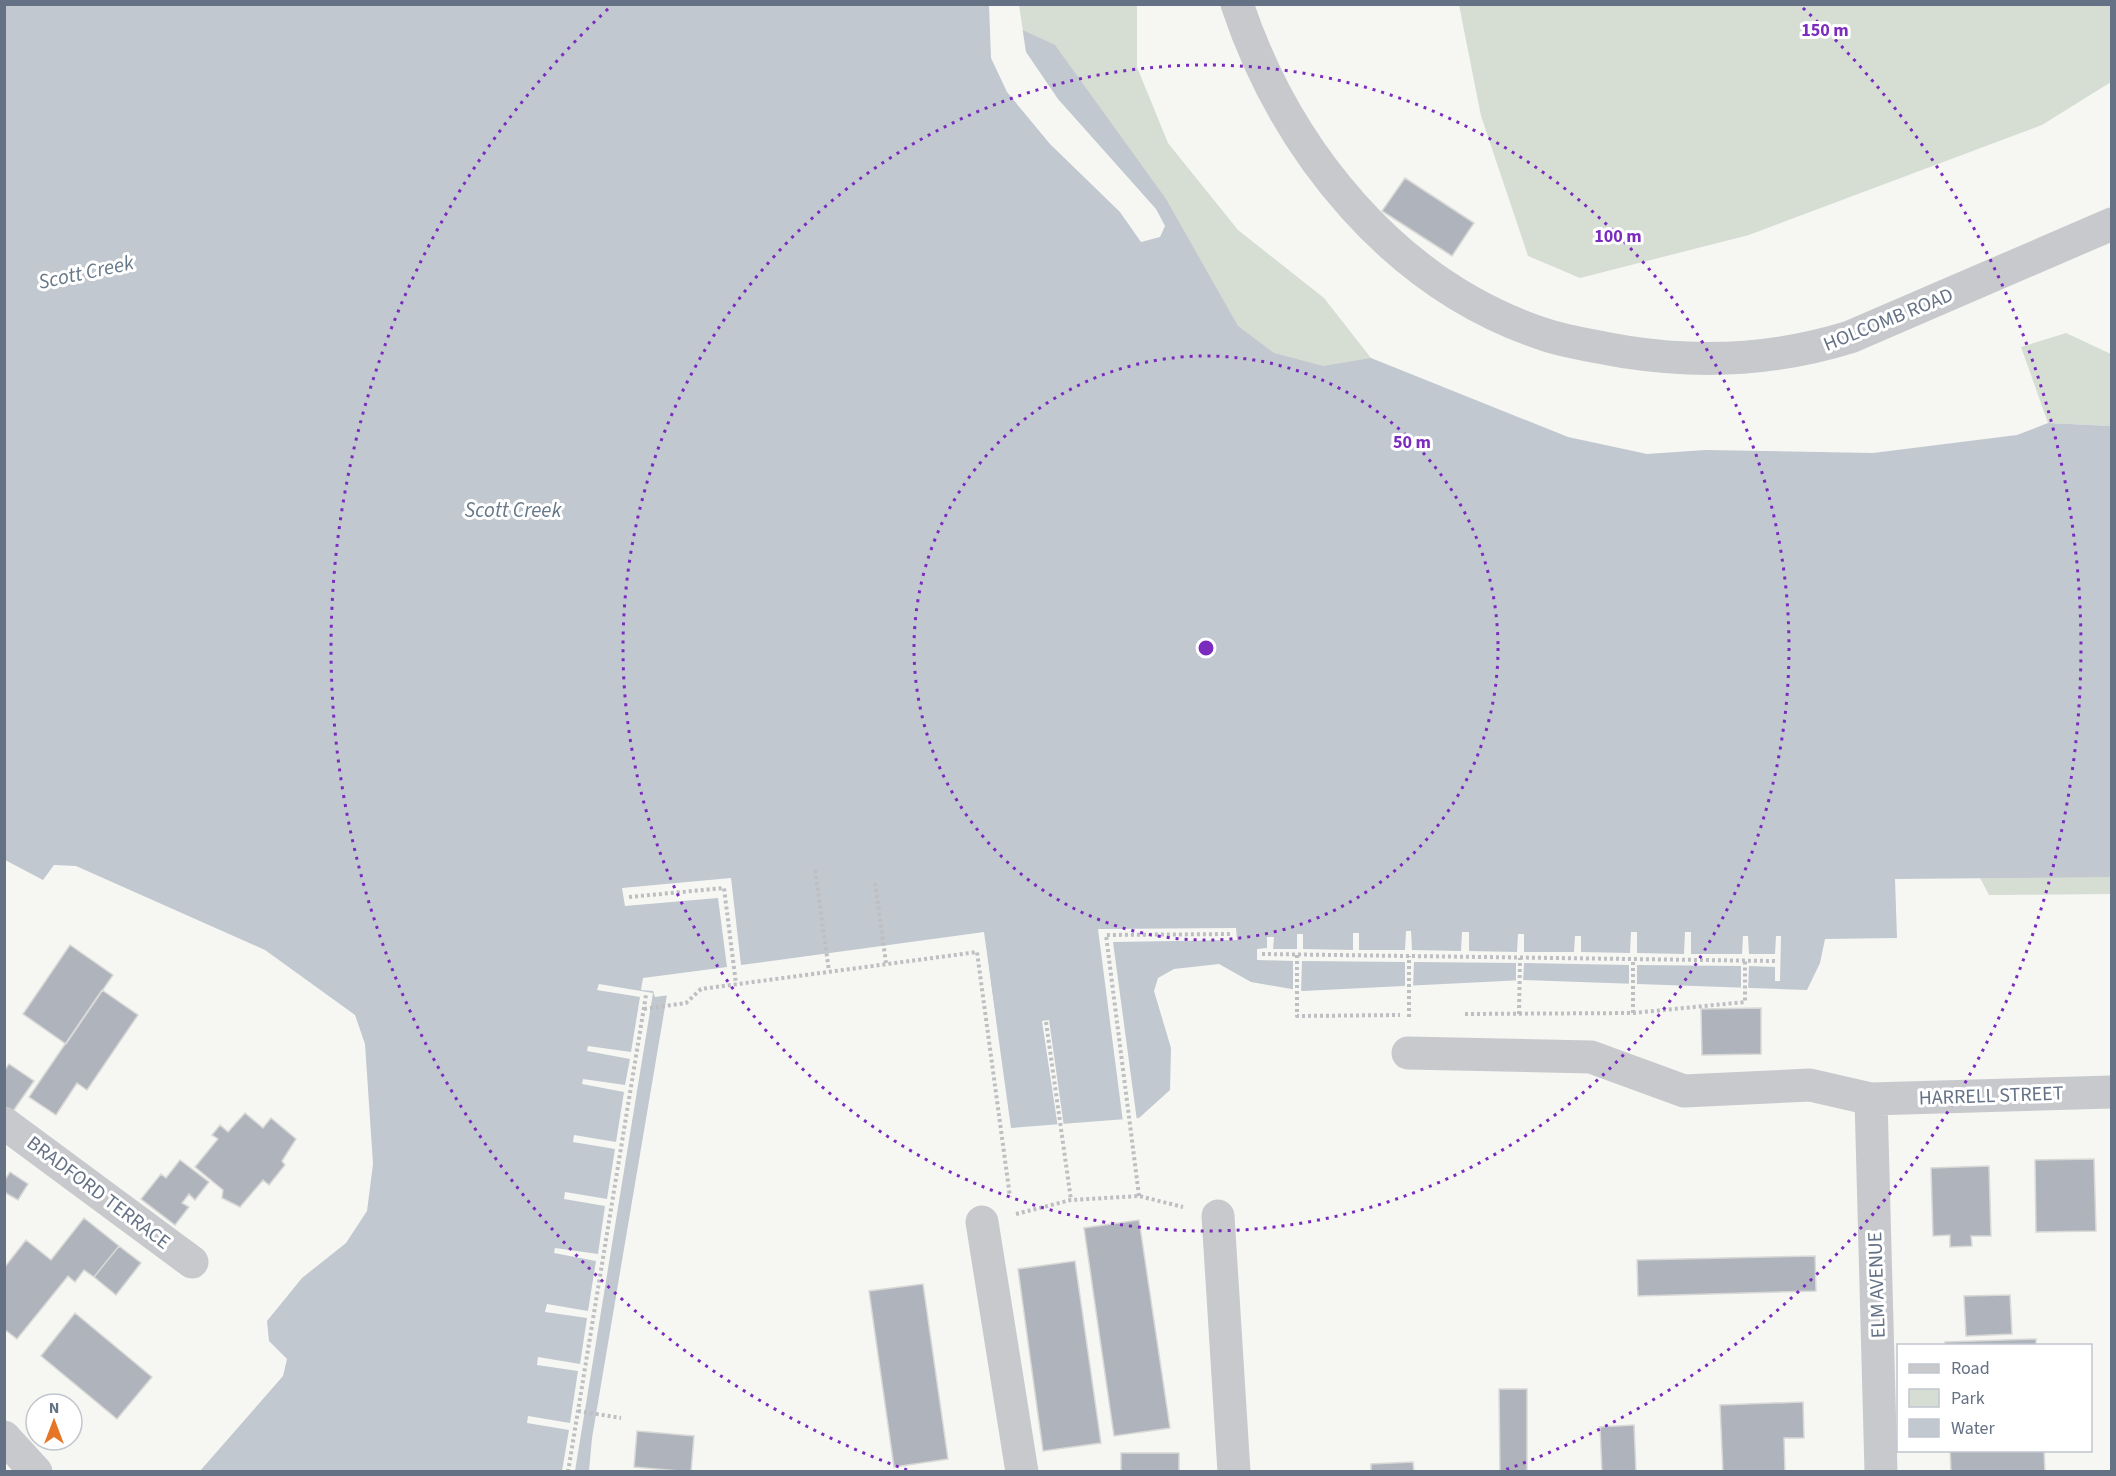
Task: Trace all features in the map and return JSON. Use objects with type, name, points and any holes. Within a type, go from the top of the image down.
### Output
[{"type":"street","name":"HOLCOMB ROAD","points":[[1237,4],[1269,85],[1326,175],[1360,215],[1401,252],[1447,287],[1500,317],[1546,335],[1656,356],[1751,357],[1806,351],[1850,337],[2112,224]]},
{"type":"street","name":"HARRELL STREET","points":[[1408,1053],[1591,1057],[1684,1091],[1810,1085],[1870,1099],[2112,1092]]},
{"type":"street","name":"ELM AVENUE","points":[[1870,1099],[1881,1472]]},
{"type":"street","name":"BRADFORD TERRACE","points":[[4,1123],[192,1262]]},
{"type":"street","points":[[1218,1216],[1234,1472]]},
{"type":"street","points":[[997,1218],[1019,1470]]},
{"type":"street","points":[[4,1437],[36,1472]]},
{"type":"path","points":[[815,870],[829,971]]},
{"type":"path","points":[[875,883],[886,963]]},
{"type":"path","points":[[629,897],[724,888],[736,984]]},
{"type":"path","points":[[1139,1196],[1106,935],[1233,934]]},
{"type":"path","points":[[644,1009],[686,1003],[701,989],[977,952],[997,1218],[1071,1200],[1139,1196],[1218,1216]]},
{"type":"path","points":[[1262,954],[1775,961]]},
{"type":"path","points":[[1298,955],[1297,1016],[1420,1015]]},
{"type":"path","points":[[1409,956],[1409,1003]]},
{"type":"path","points":[[1519,1014],[1520,958]]},
{"type":"path","points":[[1633,959],[1633,1013]]},
{"type":"path","points":[[1464,1014],[1633,1013],[1745,1002],[1745,960]]},
{"type":"path","points":[[568,1472],[646,995]]},
{"type":"path","points":[[1046,1022],[1071,1200]]},
{"type":"path","points":[[578,1411],[621,1418]]},
{"type":"green space","points":[[1019,5],[1137,5],[1137,67],[1168,143],[1238,230],[1324,298],[1371,358],[1360,378],[1285,392],[1026,52]]},
{"type":"green space","points":[[1459,5],[2111,5],[2111,82],[2042,125],[1749,235],[1580,278],[1528,256],[1481,116]]},
{"type":"green space","points":[[2066,333],[2111,354],[2111,426],[2048,423],[2021,347]]},
{"type":"green space","points":[[2111,858],[2111,894],[1989,895],[1980,878]]},
{"type":"water","name":"Scott Creek","points":[[4,5],[1003,5],[1003,21],[1055,45],[1166,199],[1238,326],[1274,353],[1323,366],[1371,358],[1568,437],[1647,454],[1705,450],[1873,453],[2017,435],[2048,423],[2111,426],[2111,877],[1895,879],[1897,938],[1825,939],[1820,963],[1807,990],[1524,980],[1303,991],[1251,982],[1219,964],[1174,969],[1158,978],[1154,991],[1171,1048],[1170,1090],[1139,1118],[1011,1128],[985,941],[668,989],[592,1438],[589,1471],[200,1471],[283,1376],[287,1359],[269,1341],[267,1321],[302,1278],[346,1243],[367,1211],[373,1164],[365,1044],[355,1015],[265,950],[76,866],[54,865],[43,880],[5,860]]},
{"type":"pier","points":[[1006,4],[1006,19],[1022,26],[1026,52],[1058,99],[1156,209],[1165,226],[1160,237],[1141,242],[1120,212],[1050,144],[1007,92],[991,58],[989,5]]},
{"type":"pier","points":[[731,878],[741,965],[984,932],[996,1022],[993,1023],[982,945],[670,992],[670,995],[655,997],[653,991],[641,990],[643,978],[727,967],[718,898],[625,906],[622,888]]},
{"type":"pier","points":[[1236,928],[1237,940],[1113,942],[1137,1121],[1123,1122],[1098,929]]},
{"type":"pier","points":[[1406,931],[1411,931],[1412,950],[1461,951],[1462,932],[1469,932],[1469,951],[1517,952],[1518,934],[1524,934],[1524,952],[1574,952],[1575,936],[1581,936],[1581,952],[1630,953],[1631,932],[1637,932],[1637,953],[1684,954],[1685,932],[1691,932],[1691,954],[1742,954],[1743,936],[1748,936],[1749,954],[1775,954],[1776,936],[1781,936],[1780,981],[1775,981],[1775,967],[1749,966],[1748,991],[1741,991],[1741,966],[1637,965],[1637,987],[1629,986],[1629,965],[1524,963],[1523,983],[1516,983],[1516,963],[1414,962],[1413,988],[1405,988],[1405,962],[1302,961],[1301,993],[1293,992],[1293,961],[1257,960],[1257,949],[1267,948],[1267,937],[1274,937],[1273,949],[1297,949],[1297,934],[1303,934],[1303,949],[1353,950],[1353,933],[1359,933],[1359,950],[1405,950]]},
{"type":"pier","points":[[599,984],[653,993],[575,1471],[562,1471],[569,1430],[527,1423],[528,1416],[570,1423],[578,1371],[537,1365],[538,1357],[580,1364],[587,1318],[545,1312],[547,1304],[588,1311],[596,1261],[554,1253],[555,1248],[598,1254],[605,1206],[564,1199],[565,1192],[607,1199],[615,1149],[573,1142],[574,1135],[616,1142],[624,1092],[582,1084],[583,1079],[625,1085],[630,1059],[587,1051],[588,1046],[631,1052],[640,997],[597,990]]},
{"type":"pier","points":[[1049,1020],[1064,1127],[1058,1128],[1042,1021]]},
{"type":"building","points":[[1405,178],[1474,223],[1452,256],[1382,211]]},
{"type":"building","points":[[70,945],[113,975],[66,1044],[23,1014]]},
{"type":"building","points":[[102,990],[138,1015],[87,1090],[77,1083],[56,1115],[29,1097]]},
{"type":"building","points":[[1761,1008],[1761,1054],[1702,1055],[1701,1009]]},
{"type":"building","points":[[9,1064],[34,1081],[11,1114],[4,1110],[4,1071]]},
{"type":"building","points":[[245,1113],[263,1128],[271,1118],[296,1139],[282,1161],[285,1165],[269,1185],[263,1180],[240,1207],[222,1198],[223,1190],[195,1167],[218,1139],[212,1135],[220,1125],[228,1132]]},
{"type":"building","points":[[2094,1159],[2096,1231],[2036,1232],[2035,1160]]},
{"type":"building","points":[[180,1160],[209,1182],[195,1200],[189,1194],[182,1203],[189,1207],[175,1225],[141,1199],[161,1174],[166,1178]]},
{"type":"building","points":[[1989,1166],[1991,1236],[1971,1236],[1972,1246],[1950,1247],[1950,1235],[1933,1236],[1931,1168]]},
{"type":"building","points":[[10,1172],[28,1184],[18,1200],[4,1192],[4,1181]]},
{"type":"building","points":[[84,1218],[119,1246],[94,1277],[84,1270],[75,1282],[68,1276],[17,1339],[4,1329],[4,1268],[26,1240],[51,1260]]},
{"type":"building","points":[[1139,1220],[1170,1428],[1114,1436],[1084,1228]]},
{"type":"building","points":[[119,1246],[141,1263],[116,1295],[94,1277]]},
{"type":"building","points":[[1815,1256],[1816,1291],[1638,1296],[1637,1260]]},
{"type":"building","points":[[1075,1261],[1101,1443],[1043,1451],[1018,1269]]},
{"type":"building","points":[[923,1284],[948,1459],[894,1467],[869,1291]]},
{"type":"building","points":[[2010,1295],[2012,1334],[1966,1336],[1964,1296]]},
{"type":"building","points":[[75,1313],[152,1377],[117,1419],[41,1356]]},
{"type":"building","points":[[2036,1339],[2036,1344],[1945,1344],[1945,1342]]},
{"type":"building","points":[[1499,1389],[1527,1389],[1527,1472],[1500,1472]]},
{"type":"building","points":[[1803,1402],[1804,1438],[1784,1438],[1785,1472],[1723,1472],[1720,1405]]},
{"type":"building","points":[[1634,1425],[1636,1472],[1602,1472],[1600,1427]]},
{"type":"building","points":[[637,1431],[694,1436],[691,1472],[634,1467]]},
{"type":"building","points":[[1950,1452],[2044,1452],[2045,1472],[1951,1472]]},
{"type":"building","points":[[1121,1453],[1179,1453],[1179,1472],[1121,1472]]},
{"type":"building","points":[[1413,1462],[1414,1472],[1371,1472],[1371,1464]]}]
